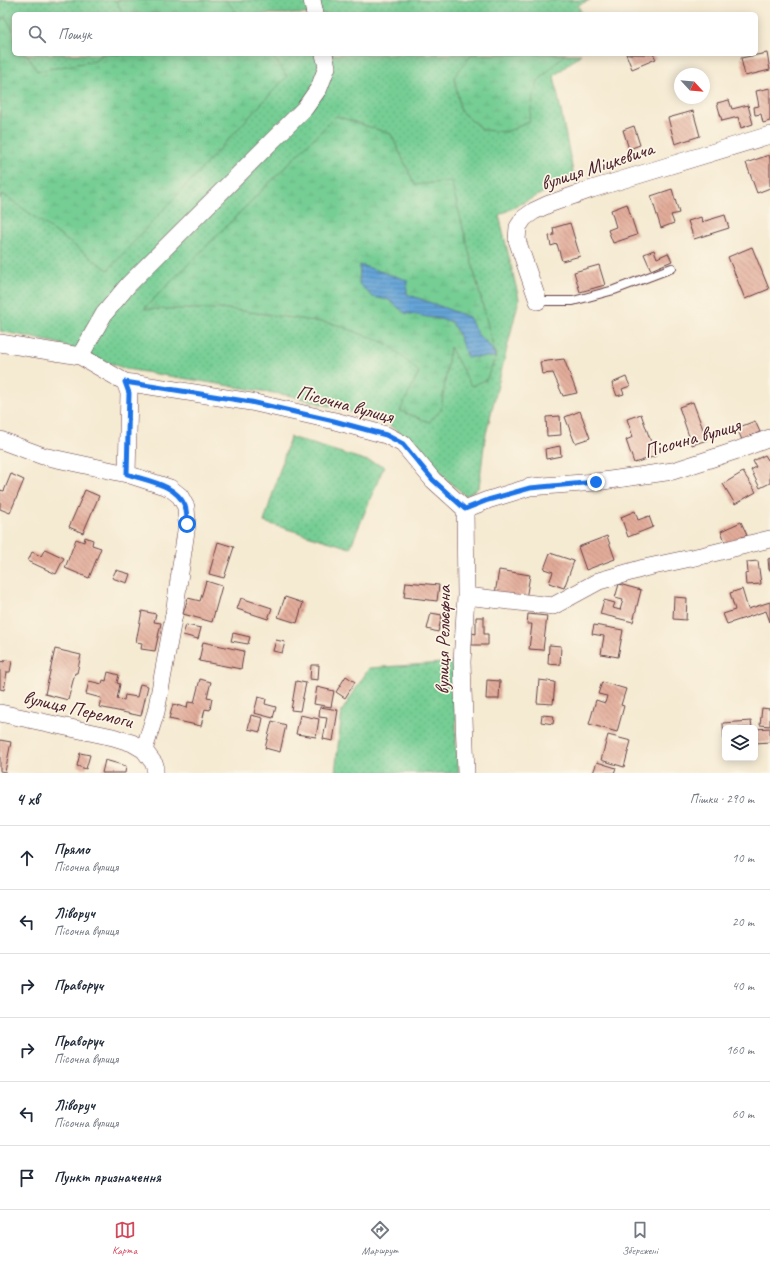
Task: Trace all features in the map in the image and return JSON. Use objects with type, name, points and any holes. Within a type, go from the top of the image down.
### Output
[{"type":"street","points":[[312,0],[315,12]]},
{"type":"street","points":[[80,356],[104,314],[128,284],[305,108],[319,88],[327,67],[324,56]]},
{"type":"street","name":"вулиця Міцкевича","points":[[538,301],[517,240],[518,228],[524,218],[534,211],[549,204],[592,189],[770,136]]},
{"type":"street","name":"Пісочна вулиця","points":[[0,343],[80,356],[125,382],[251,402],[334,421],[386,435],[403,444],[433,480],[465,509],[488,500],[530,488],[596,482],[673,471],[770,438]]},
{"type":"street","points":[[125,382],[129,393],[127,474]]},
{"type":"street","points":[[0,440],[43,456],[127,474],[170,488],[180,496],[186,507],[187,524],[174,614],[156,712],[144,750],[155,765],[155,773]]},
{"type":"street","name":"вулиця Рельєфна","points":[[465,509],[466,596],[462,662],[467,773]]},
{"type":"street","points":[[466,596],[553,606],[599,581],[644,568],[770,539]]},
{"type":"street","name":"вулиця Перемоги","points":[[0,713],[113,737],[132,743],[144,750]]},
{"type":"lane","points":[[538,301],[573,301],[614,290],[672,268]]},
{"type":"green space","points":[[0,0],[590,0],[578,5],[581,12],[12,12],[12,56],[579,56],[554,76],[574,177],[499,215],[519,299],[485,438],[479,487],[466,496],[445,478],[410,441],[384,421],[292,396],[126,369],[57,343],[0,331]]},
{"type":"green space","points":[[116,0],[226,0],[236,12],[122,12]]},
{"type":"green space","points":[[5,16],[12,28],[12,56],[28,56],[37,71],[95,61],[101,56],[272,56],[287,76],[108,270],[3,194],[0,198],[0,21]]},
{"type":"green space","points":[[470,56],[563,56],[538,81],[533,97],[529,122],[506,132],[483,130],[461,112],[454,77]]},
{"type":"green space","points":[[336,116],[391,134],[415,185],[451,181],[496,357],[486,380],[471,386],[450,347],[441,410],[429,422],[400,411],[419,372],[388,344],[335,324],[228,309],[144,309]]},
{"type":"green space","points":[[290,437],[384,466],[350,548],[264,522]]},
{"type":"green space","points":[[457,662],[456,745],[459,773],[335,773],[342,711],[369,668]]},
{"type":"water","points":[[360,265],[407,280],[407,294],[469,317],[478,335],[490,346],[496,357],[467,357],[457,331],[450,321],[405,313],[389,300],[373,297],[359,284]]},
{"type":"building","points":[[767,53],[770,70],[745,76],[741,58],[758,56],[758,55]]},
{"type":"building","points":[[627,56],[654,56],[656,59],[632,69]]},
{"type":"building","points":[[770,88],[770,121],[763,123],[761,114],[755,115],[754,107],[759,106],[756,91]]},
{"type":"building","points":[[729,100],[732,109],[748,105],[753,124],[741,128],[738,117],[722,121],[717,103]]},
{"type":"building","points":[[693,111],[700,136],[675,144],[668,118]]},
{"type":"building","points":[[634,126],[640,145],[629,149],[623,130]]},
{"type":"building","points":[[769,155],[770,188],[757,193],[746,163]]},
{"type":"building","points":[[672,189],[679,213],[671,215],[674,223],[661,228],[651,196]]},
{"type":"building","points":[[627,204],[637,235],[613,243],[608,230],[616,227],[611,210]]},
{"type":"building","points":[[725,215],[729,228],[694,239],[688,221],[701,217],[702,222]]},
{"type":"building","points":[[570,223],[580,256],[562,261],[557,244],[551,246],[549,236],[554,235],[553,228]]},
{"type":"building","points":[[752,247],[769,289],[745,299],[728,257]]},
{"type":"building","points":[[654,250],[657,258],[668,253],[672,261],[651,270],[644,254]]},
{"type":"building","points":[[599,265],[605,285],[580,292],[574,272]]},
{"type":"building","points":[[564,359],[577,393],[563,396],[553,373],[542,374],[540,362]]},
{"type":"building","points":[[626,377],[630,386],[622,389],[624,394],[617,396],[612,383]]},
{"type":"building","points":[[693,402],[707,440],[692,445],[679,407]]},
{"type":"building","points":[[580,411],[590,438],[575,443],[565,417]]},
{"type":"building","points":[[641,414],[656,456],[634,463],[626,440],[633,437],[627,419]]},
{"type":"building","points":[[560,416],[561,435],[547,436],[546,417]]},
{"type":"building","points":[[755,421],[760,432],[742,440],[737,428]]},
{"type":"building","points":[[560,446],[561,456],[546,459],[545,449]]},
{"type":"building","points":[[765,455],[768,460],[770,459],[770,483],[760,488],[751,470],[756,467],[753,461]]},
{"type":"building","points":[[743,472],[756,492],[735,504],[723,484]]},
{"type":"building","points":[[11,474],[24,480],[10,513],[0,509],[0,490],[4,491]]},
{"type":"building","points":[[85,490],[99,496],[83,533],[69,527]]},
{"type":"building","points":[[635,511],[638,520],[649,516],[653,527],[628,537],[621,517]]},
{"type":"building","points":[[741,522],[747,535],[726,544],[721,531]]},
{"type":"building","points":[[607,536],[615,559],[586,570],[578,547]]},
{"type":"building","points":[[85,537],[93,540],[92,545],[101,548],[89,578],[65,568],[76,539],[84,542]]},
{"type":"building","points":[[218,542],[234,547],[224,578],[209,574]]},
{"type":"building","points":[[45,549],[64,558],[56,574],[28,561],[32,552],[41,556]]},
{"type":"building","points":[[550,553],[574,561],[564,588],[549,583],[553,572],[544,569]]},
{"type":"building","points":[[770,558],[770,570],[769,570],[768,559]]},
{"type":"building","points":[[758,561],[761,584],[746,585],[745,574],[748,573],[747,562]]},
{"type":"building","points":[[116,570],[130,574],[127,583],[112,578]]},
{"type":"building","points":[[499,570],[530,575],[526,599],[495,594]]},
{"type":"building","points":[[206,581],[222,586],[212,622],[183,614],[188,598],[200,601]]},
{"type":"building","points":[[406,582],[439,585],[437,601],[404,597]]},
{"type":"building","points":[[619,584],[641,590],[633,622],[600,614],[604,600],[615,603],[613,608],[620,610],[623,600],[615,598]]},
{"type":"building","points":[[742,589],[748,609],[770,602],[770,622],[766,611],[727,624],[723,614],[735,610],[730,593]]},
{"type":"building","points":[[285,597],[303,603],[297,623],[278,617]]},
{"type":"building","points":[[674,597],[687,598],[686,620],[673,619]]},
{"type":"building","points":[[241,598],[272,608],[268,619],[237,609]]},
{"type":"building","points":[[142,611],[156,614],[154,622],[161,623],[155,651],[141,649],[142,643],[136,642]]},
{"type":"building","points":[[431,613],[442,615],[438,632],[427,629]]},
{"type":"building","points":[[528,614],[547,616],[543,650],[529,649],[532,624],[527,624]]},
{"type":"building","points":[[476,617],[484,617],[484,634],[488,634],[488,645],[472,645],[472,633],[476,634]]},
{"type":"building","points":[[186,625],[201,628],[198,639],[183,635]]},
{"type":"building","points":[[594,625],[623,630],[618,657],[601,654],[604,636],[592,634]]},
{"type":"building","points":[[233,633],[250,637],[248,644],[231,641]]},
{"type":"building","points":[[276,640],[285,642],[282,653],[273,651]]},
{"type":"building","points":[[203,642],[244,651],[241,669],[199,661]]},
{"type":"building","points":[[549,645],[561,646],[560,665],[548,664]]},
{"type":"building","points":[[55,649],[81,655],[68,700],[45,694]]},
{"type":"building","points":[[5,660],[12,661],[10,672],[7,672],[4,690],[0,689],[0,661],[4,662]]},
{"type":"building","points":[[311,665],[319,665],[318,680],[310,679]]},
{"type":"building","points":[[108,672],[119,675],[117,683],[120,684],[117,699],[124,700],[125,695],[137,697],[140,684],[148,686],[141,716],[99,707],[101,698],[86,694],[89,681],[102,684],[103,680],[106,681]]},
{"type":"building","points":[[346,676],[355,682],[345,698],[336,692]]},
{"type":"building","points":[[200,679],[211,682],[207,697],[212,698],[210,710],[205,709],[201,726],[169,719],[173,704],[187,708],[188,702],[194,703]]},
{"type":"building","points":[[487,680],[500,681],[499,699],[486,699]]},
{"type":"building","points":[[539,680],[555,682],[553,704],[537,703]]},
{"type":"building","points":[[296,681],[306,683],[300,711],[291,710]]},
{"type":"building","points":[[602,682],[626,689],[621,705],[624,706],[617,732],[589,724],[596,700],[605,703],[607,696],[598,694]]},
{"type":"building","points":[[317,687],[334,691],[331,707],[314,704]]},
{"type":"building","points":[[258,697],[266,699],[265,704],[276,707],[273,718],[254,713]]},
{"type":"building","points":[[320,707],[338,710],[333,741],[323,739],[327,718],[319,717]]},
{"type":"building","points":[[762,708],[770,709],[770,726],[760,725]]},
{"type":"building","points":[[251,715],[263,718],[260,732],[248,729]]},
{"type":"building","points":[[300,715],[319,719],[316,737],[296,734]]},
{"type":"building","points":[[542,715],[554,716],[553,724],[541,722]]},
{"type":"building","points":[[272,721],[286,725],[280,752],[265,748]]},
{"type":"building","points":[[751,721],[752,725],[723,725],[723,723]]},
{"type":"building","points":[[770,728],[770,742],[758,743],[758,729]]},
{"type":"building","points":[[608,735],[631,741],[624,767],[601,760]]},
{"type":"building","points":[[0,740],[11,742],[5,772],[0,771]]},
{"type":"building","points":[[80,753],[90,755],[86,769],[77,766]]},
{"type":"building","points":[[105,760],[126,766],[125,773],[102,773]]},
{"type":"building","points":[[597,762],[616,768],[614,773],[593,773]]},
{"type":"route","points":[[187,524],[186,507],[180,496],[170,488],[127,474],[129,393],[125,382],[251,402],[334,421],[386,435],[403,444],[433,480],[465,509],[488,500],[530,488],[596,482]]}]
